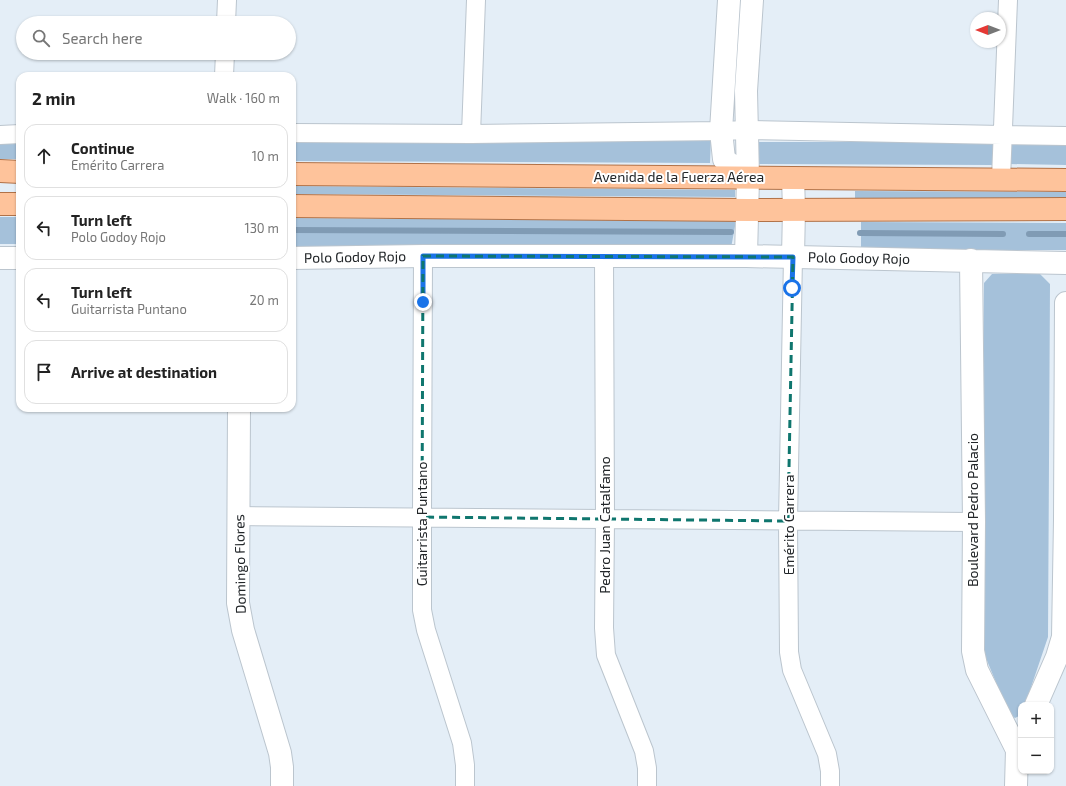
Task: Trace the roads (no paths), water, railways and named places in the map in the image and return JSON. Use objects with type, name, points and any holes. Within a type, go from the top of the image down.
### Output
[{"type":"main road","points":[[0,172],[16,172]]},
{"type":"main road","name":"Avenida de la Fuerza Aérea","points":[[296,174],[1066,180]]},
{"type":"main road","points":[[0,204],[16,204]]},
{"type":"main road","points":[[296,206],[748,210],[1066,209]]},
{"type":"street","points":[[226,16],[227,0]]},
{"type":"street","points":[[471,134],[476,0]]},
{"type":"street","points":[[729,0],[721,131],[724,159],[748,178]]},
{"type":"street","points":[[746,256],[748,178],[746,91],[752,0]]},
{"type":"street","points":[[1001,180],[1008,0]]},
{"type":"street","points":[[224,72],[225,60]]},
{"type":"street","points":[[296,133],[471,134],[747,130],[1066,136]]},
{"type":"street","points":[[0,135],[16,134]]},
{"type":"street","points":[[793,178],[793,257]]},
{"type":"street","name":"Polo Godoy Rojo","points":[[296,258],[423,256],[746,256],[1066,263]]},
{"type":"street","name":"Guitarrista Puntano","points":[[423,256],[422,610],[426,630],[462,742],[465,765],[465,786]]},
{"type":"street","name":"Pedro Juan Catalfamo","points":[[604,256],[606,519],[604,628],[606,655],[644,751],[647,768],[647,786]]},
{"type":"street","name":"Emérito Carrera","points":[[793,257],[788,521],[789,652],[792,670],[827,754],[830,771],[830,786]]},
{"type":"street","points":[[0,258],[16,258]]},
{"type":"street","name":"Boulevard Pedro Palacio","points":[[971,260],[974,522],[973,651],[977,670],[1018,743]]},
{"type":"street","points":[[1037,702],[1057,657],[1063,637],[1066,303]]},
{"type":"street","name":"Domingo Flores","points":[[239,412],[238,602],[243,630],[280,753],[282,786]]},
{"type":"street","points":[[238,516],[974,522]]},
{"type":"street","name":"Boulevard Pedro Palacio","points":[[1016,786],[1018,759]]},
{"type":"waterway","points":[[296,230],[731,232]]},
{"type":"waterway","points":[[860,233],[1003,234]]},
{"type":"waterway","points":[[1029,234],[1066,234]]}]
